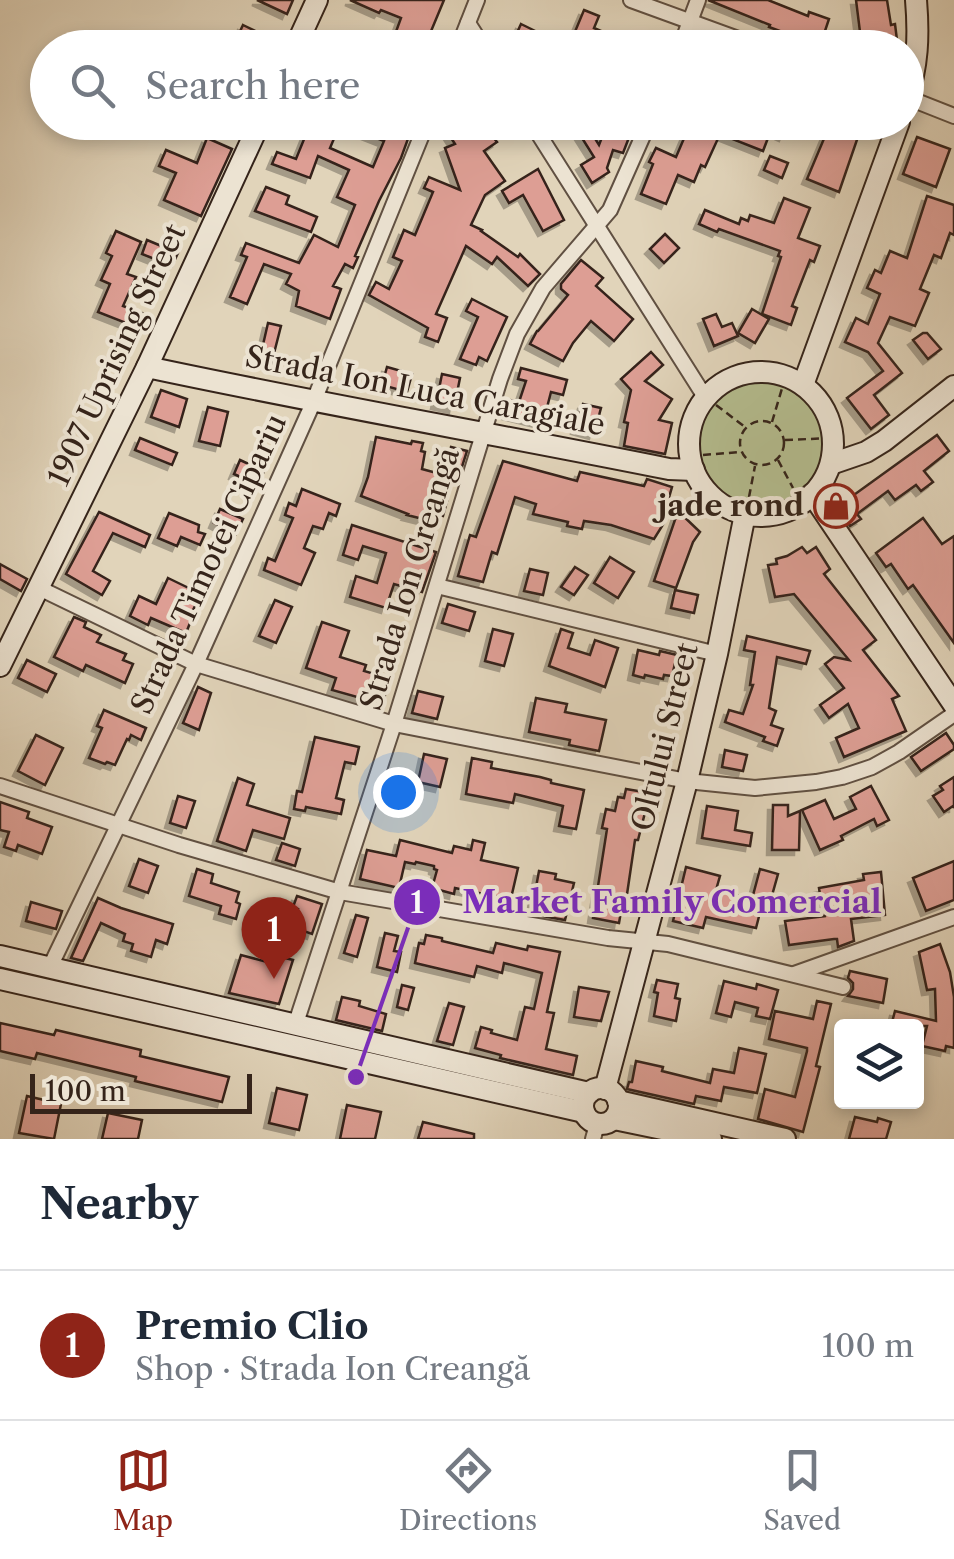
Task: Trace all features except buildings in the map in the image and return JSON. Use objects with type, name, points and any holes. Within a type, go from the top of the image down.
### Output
[{"type":"main road","points":[[303,30],[317,0]]},
{"type":"main road","points":[[916,0],[916,30]]},
{"type":"main road","name":"1907 Uprising Street","points":[[0,666],[146,368],[252,140]]},
{"type":"main road","points":[[795,380],[892,140]]},
{"type":"main road","name":"Strada Ion Luca Caragiale","points":[[146,368],[668,469],[692,463]]},
{"type":"main road","points":[[750,372],[770,372],[795,380],[816,397],[833,438],[831,464],[824,480],[807,499],[780,514],[745,514],[719,503],[708,494],[692,463],[688,439],[697,408],[715,388],[750,372]]},
{"type":"main road","points":[[831,464],[884,441],[954,386]]},
{"type":"main road","points":[[807,499],[954,705]]},
{"type":"main road","name":"Oltului Street","points":[[600,1111],[717,654],[745,514]]},
{"type":"main road","points":[[0,956],[296,1023],[600,1111],[785,1139]]},
{"type":"main road","points":[[0,979],[711,1139]]},
{"type":"street","points":[[465,30],[477,0]]},
{"type":"street","points":[[631,0],[712,30]]},
{"type":"street","points":[[687,30],[698,0]]},
{"type":"street","points":[[468,23],[472,30]]},
{"type":"street","points":[[924,105],[954,116]]},
{"type":"street","name":"Strada Timotei Cipariu","points":[[50,967],[196,664],[313,402],[420,140]]},
{"type":"street","points":[[543,140],[705,397]]},
{"type":"street","name":"Strada Ion Creangă","points":[[296,1023],[516,334],[557,269],[610,210],[641,140]]},
{"type":"street","points":[[437,586],[717,654]]},
{"type":"street","points":[[39,588],[196,664],[394,724],[686,781],[755,788],[842,777],[886,760],[954,714]]},
{"type":"street","points":[[0,786],[304,884],[608,938],[668,944],[842,987]]},
{"type":"street","points":[[791,975],[954,917]]},
{"type":"path","points":[[771,423],[795,380]]},
{"type":"path","points":[[705,397],[746,428]]},
{"type":"path","points":[[758,422],[771,423],[782,433],[784,447],[777,459],[767,464],[750,462],[742,452],[740,439],[746,428],[758,422]]},
{"type":"path","points":[[784,440],[833,438]]},
{"type":"path","points":[[692,463],[742,452]]},
{"type":"path","points":[[777,459],[807,499]]},
{"type":"path","points":[[745,514],[756,464]]},
{"type":"green space","points":[[761,372],[789,377],[812,393],[828,416],[833,444],[828,472],[812,495],[789,511],[761,516],[733,511],[710,495],[694,472],[689,444],[694,416],[710,393],[733,377]]},
{"type":"place","name":"jade rond","points":[[836,506]]},
{"type":"place","name":"Premio Clio","points":[[274,979]]},
{"type":"place","name":"Market Family Comercial","points":[[356,1077]]}]
